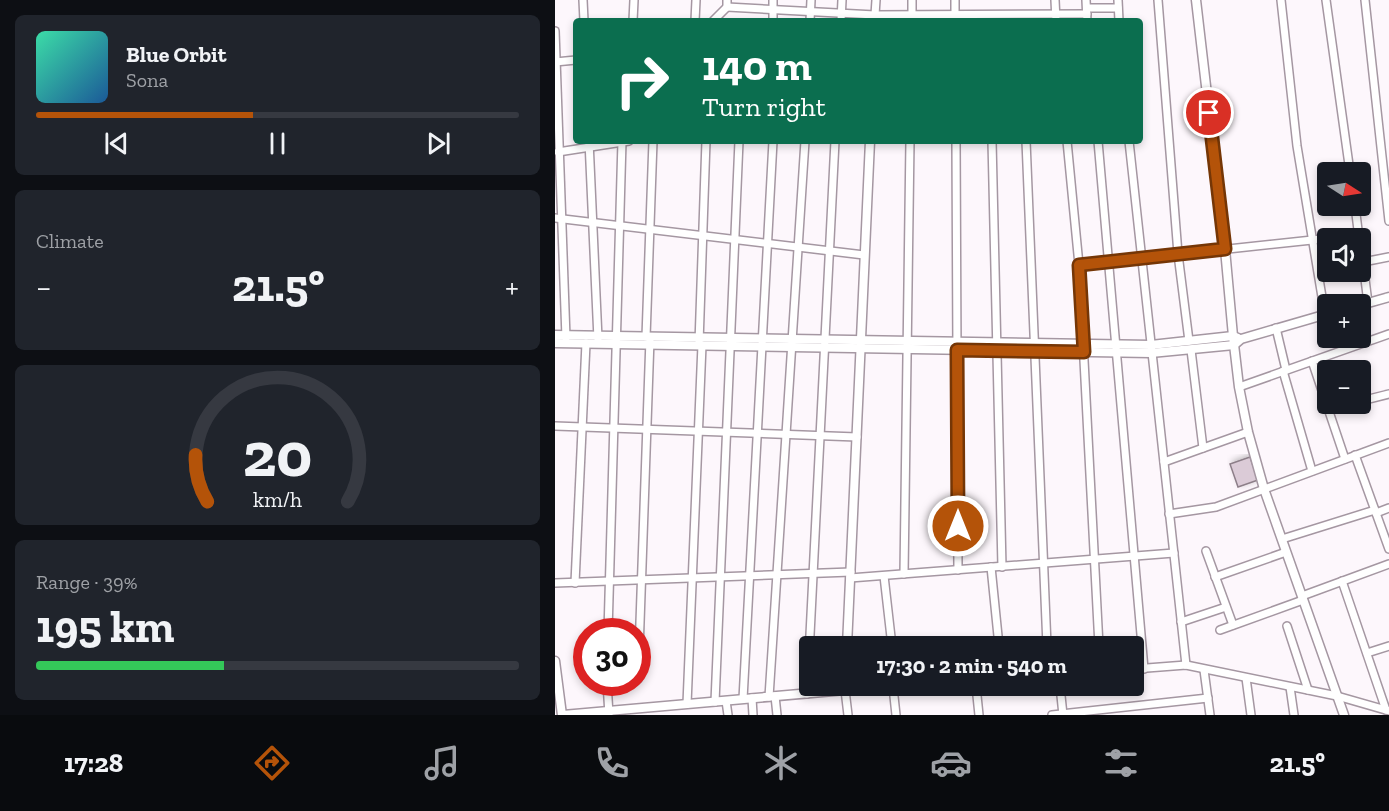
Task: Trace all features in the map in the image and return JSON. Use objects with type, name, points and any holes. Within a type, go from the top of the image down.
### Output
[{"type":"street","points":[[583,0],[584,18]]},
{"type":"street","points":[[633,18],[634,0]]},
{"type":"street","points":[[695,18],[696,0]]},
{"type":"street","points":[[773,0],[773,18]]},
{"type":"street","points":[[810,18],[811,0]]},
{"type":"street","points":[[841,17],[842,0]]},
{"type":"street","points":[[875,18],[876,0]]},
{"type":"street","points":[[912,0],[912,18]]},
{"type":"street","points":[[955,0],[955,18]]},
{"type":"street","points":[[1055,0],[1055,17]]},
{"type":"street","points":[[1158,0],[1178,254],[1203,448]]},
{"type":"street","points":[[1196,0],[1236,340],[1239,387],[1248,432],[1264,489],[1344,715]]},
{"type":"street","points":[[1281,0],[1297,146],[1322,294]]},
{"type":"street","points":[[1326,0],[1349,162]]},
{"type":"street","points":[[1365,0],[1389,221]]},
{"type":"street","points":[[715,18],[727,3],[841,17],[875,18],[1055,17],[1118,4]]},
{"type":"street","points":[[555,32],[558,218],[566,339]]},
{"type":"street","points":[[556,62],[573,60]]},
{"type":"street","points":[[557,152],[589,144],[598,340]]},
{"type":"street","points":[[609,618],[620,226],[625,144]]},
{"type":"street","points":[[640,618],[647,429],[653,144]]},
{"type":"street","points":[[687,704],[706,144]]},
{"type":"street","points":[[714,702],[739,144]]},
{"type":"street","points":[[753,715],[747,699],[749,576],[773,144]]},
{"type":"street","points":[[777,715],[772,697],[777,575],[805,144]]},
{"type":"street","points":[[810,636],[835,144]]},
{"type":"street","points":[[847,636],[870,144]]},
{"type":"street","points":[[904,574],[910,144]]},
{"type":"street","points":[[956,144],[958,570]]},
{"type":"street","points":[[992,144],[1002,567]]},
{"type":"street","points":[[1026,144],[1047,636]]},
{"type":"street","points":[[1067,144],[1079,265],[1099,636]]},
{"type":"street","points":[[1098,144],[1141,636]]},
{"type":"street","points":[[1129,144],[1186,665]]},
{"type":"street","points":[[558,218],[864,255]]},
{"type":"street","points":[[1079,265],[1317,240]]},
{"type":"street","points":[[1371,260],[1389,257]]},
{"type":"street","points":[[1371,302],[1389,297]]},
{"type":"street","points":[[555,343],[566,339],[649,339],[700,343],[762,342],[1151,349],[1236,340],[1317,317]]},
{"type":"street","points":[[1276,328],[1284,371],[1312,471]]},
{"type":"street","points":[[1239,387],[1389,334]]},
{"type":"street","points":[[555,335],[586,343],[598,340]]},
{"type":"street","points":[[575,583],[586,343]]},
{"type":"street","points":[[1312,361],[1317,376]]},
{"type":"street","points":[[1371,398],[1389,394]]},
{"type":"street","points":[[1330,414],[1345,459]]},
{"type":"street","points":[[555,426],[857,436]]},
{"type":"street","points":[[1164,462],[1248,432]]},
{"type":"street","points":[[1169,514],[1216,507],[1389,442]]},
{"type":"street","points":[[1355,455],[1389,549]]},
{"type":"street","points":[[1282,539],[1389,508]]},
{"type":"street","points":[[1206,551],[1233,625]]},
{"type":"street","points":[[1215,577],[1286,552]]},
{"type":"street","points":[[555,583],[813,573],[884,576],[1174,553]]},
{"type":"street","points":[[1220,630],[1389,564]]},
{"type":"street","points":[[991,567],[998,636]]},
{"type":"street","points":[[884,576],[891,636]]},
{"type":"street","points":[[1342,581],[1388,711]]},
{"type":"street","points":[[1181,622],[1226,607]]},
{"type":"street","points":[[1287,626],[1308,690]]},
{"type":"street","points":[[1367,653],[1389,646]]},
{"type":"street","points":[[555,661],[562,715],[609,713],[799,695]]},
{"type":"street","points":[[1144,669],[1186,665],[1337,696],[1388,711]]},
{"type":"street","points":[[1204,670],[1210,715]]},
{"type":"street","points":[[1246,678],[1251,715]]},
{"type":"street","points":[[1290,687],[1294,715]]},
{"type":"street","points":[[608,696],[609,713]]},
{"type":"street","points":[[846,696],[848,715]]},
{"type":"street","points":[[896,696],[896,715]]},
{"type":"street","points":[[977,696],[979,715]]},
{"type":"street","points":[[1061,696],[1063,714]]},
{"type":"street","points":[[1052,715],[1208,698]]},
{"type":"street","points":[[726,701],[728,715]]},
{"type":"building","points":[[1250,457],[1258,480],[1238,487],[1230,464]]},
{"type":"route","points":[[958,526],[957,350],[1084,352],[1079,265],[1225,249],[1209,113]]}]
